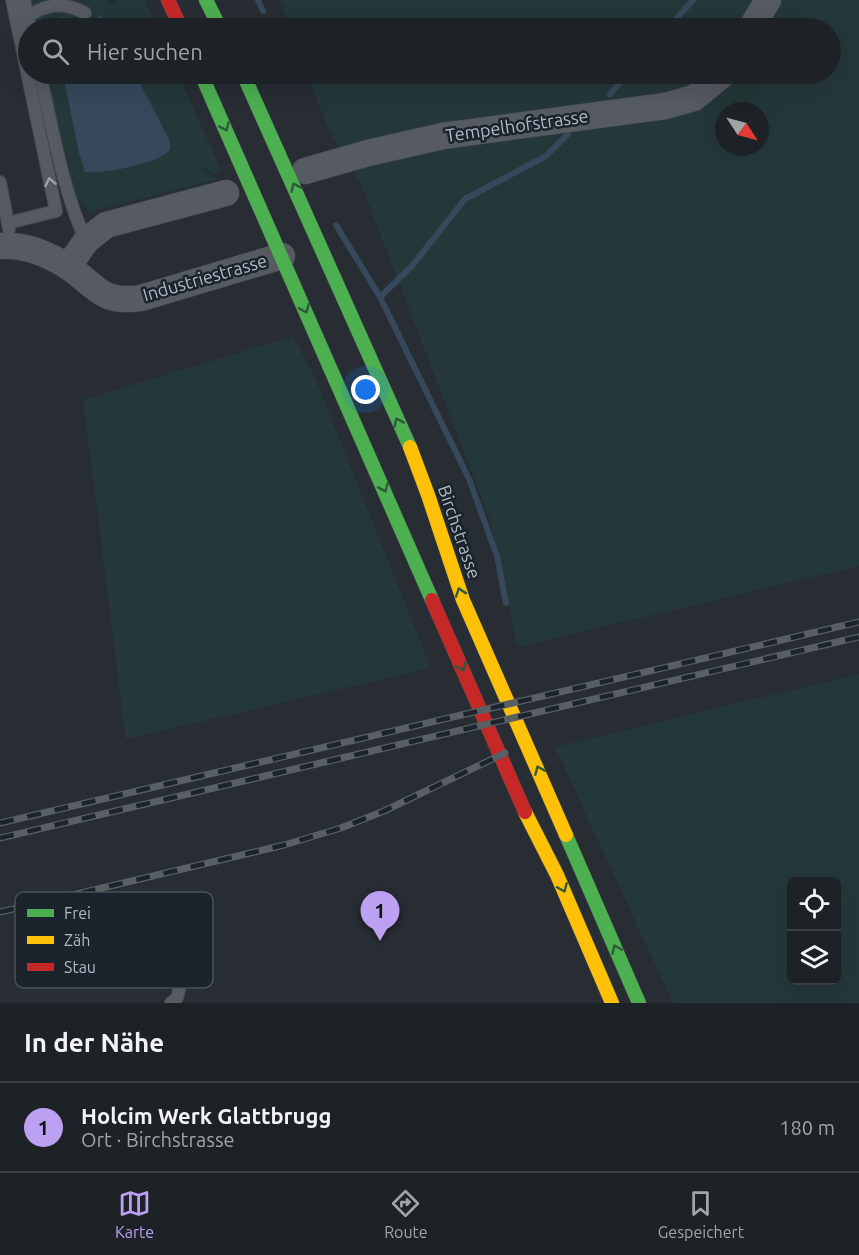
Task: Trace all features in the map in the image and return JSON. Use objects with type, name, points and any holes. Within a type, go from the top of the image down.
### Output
[{"type":"main road","points":[[168,0],[176,18]]},
{"type":"main road","points":[[206,0],[215,18]]},
{"type":"main road","points":[[206,84],[286,254],[536,836],[557,875],[612,1003]]},
{"type":"main road","name":"Birchstrasse","points":[[247,84],[313,242],[408,443],[463,600],[639,1003]]},
{"type":"main road","points":[[536,836],[558,912]]},
{"type":"street","points":[[757,18],[768,0]]},
{"type":"street","name":"Tempelhofstrasse","points":[[305,171],[368,153],[443,136],[665,106],[694,98],[711,84]]},
{"type":"street","points":[[68,267],[86,241],[106,225],[226,193]]},
{"type":"street","name":"Industriestrasse","points":[[7,238],[42,252],[68,267],[97,292],[126,300],[141,298],[286,254]]},
{"type":"lane","points":[[12,0],[18,29]]},
{"type":"lane","points":[[24,0],[27,18]]},
{"type":"lane","points":[[32,18],[40,9],[52,5],[63,4],[85,13]]},
{"type":"lane","points":[[0,182],[7,238],[56,211],[30,84]]},
{"type":"lane","points":[[42,84],[64,181],[74,214],[86,241]]},
{"type":"lane","points":[[171,1003],[177,998],[180,988]]},
{"type":"shaded area","points":[[29,0],[107,0],[111,4],[117,0],[145,0],[153,18],[33,18]]},
{"type":"shaded area","points":[[279,0],[859,0],[859,566],[517,647],[490,520],[361,184],[328,128],[311,84],[841,84],[841,18],[286,18]]},
{"type":"shaded area","points":[[47,84],[182,84],[221,170],[217,172],[218,176],[203,168],[202,170],[219,179],[90,212],[77,198],[67,175]]},
{"type":"shaded area","points":[[293,336],[316,380],[431,668],[126,739],[83,400]]},
{"type":"shaded area","points":[[859,674],[859,1003],[673,1003],[555,747]]},
{"type":"water","points":[[65,84],[140,84],[170,141],[170,150],[142,164],[94,172],[85,172]]},
{"type":"waterway","points":[[258,0],[263,11]]},
{"type":"waterway","points":[[677,18],[693,0]]},
{"type":"waterway","points":[[610,94],[619,84]]},
{"type":"waterway","points":[[380,297],[412,266],[465,199],[546,156],[568,134]]},
{"type":"waterway","points":[[336,225],[380,297],[469,479],[497,556],[506,603]]},
{"type":"railway","points":[[0,823],[859,622]]},
{"type":"railway","points":[[0,838],[859,637]]},
{"type":"railway","points":[[85,892],[284,845],[341,828],[384,811],[505,753]]},
{"type":"railway","points":[[0,912],[15,908]]},
{"type":"traffic: fast","points":[[206,0],[215,18]]},
{"type":"traffic: fast","points":[[205,84],[432,600]]},
{"type":"traffic: fast","points":[[247,84],[410,447]]},
{"type":"traffic: fast","points":[[566,835],[639,1003]]},
{"type":"traffic: slow","points":[[410,447],[463,600],[566,835]]},
{"type":"traffic: slow","points":[[525,812],[557,875],[612,1003]]},
{"type":"traffic: jam","points":[[168,0],[176,18]]},
{"type":"traffic: jam","points":[[432,600],[525,812]]},
{"type":"place","name":"Holcim Werk Glattbrugg","points":[[380,941]]}]
